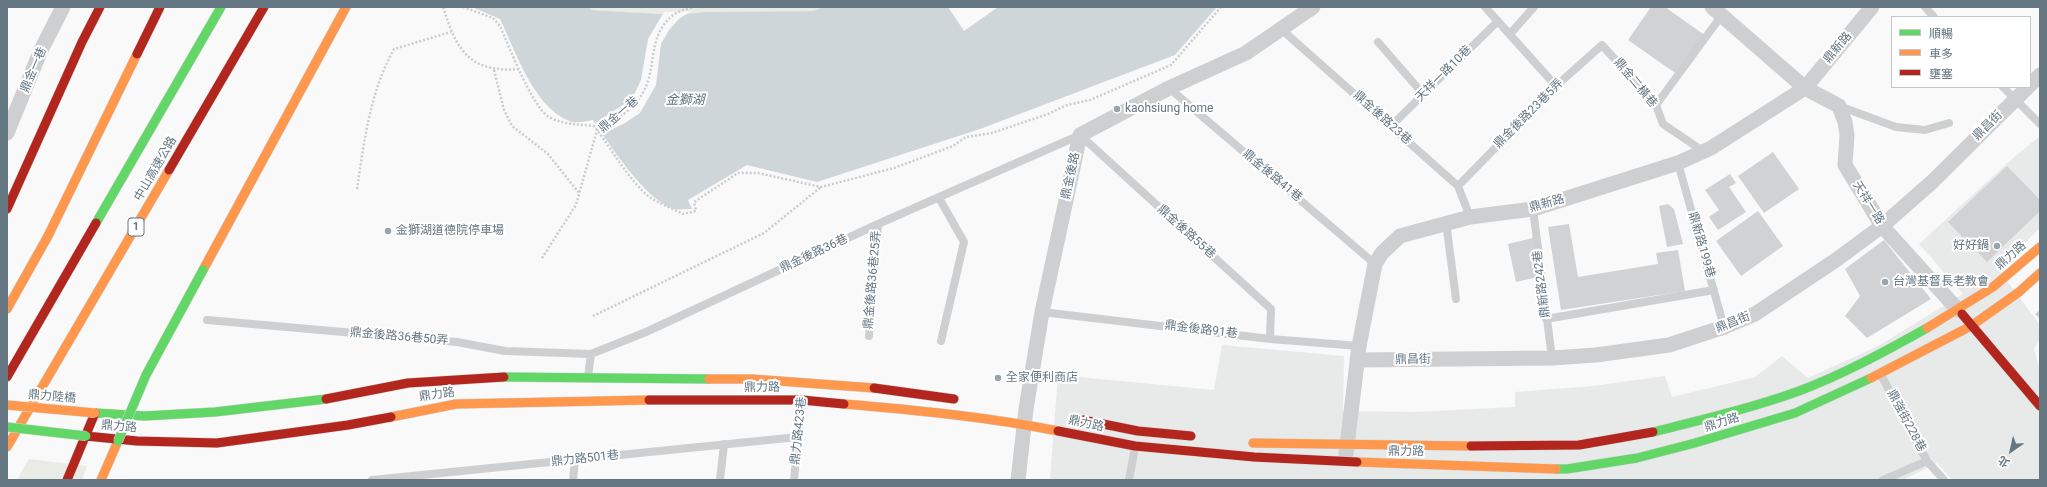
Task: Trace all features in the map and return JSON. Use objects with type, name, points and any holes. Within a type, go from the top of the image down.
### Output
[{"type":"main road","points":[[7,209],[82,42],[100,7]]},
{"type":"main road","points":[[7,309],[48,236],[160,7]]},
{"type":"main road","name":"中山高速公路","points":[[7,377],[221,7]]},
{"type":"main road","name":"中山高速公路","points":[[7,447],[264,7]]},
{"type":"main road","points":[[101,480],[118,442],[140,385],[165,336],[204,270],[346,7]]},
{"type":"main road","name":"鼎力路","points":[[95,413],[145,416],[215,412],[325,399],[408,383],[500,377],[585,390],[802,400],[925,411],[1025,413],[1135,446],[1254,457],[1345,462],[1517,461],[1580,445],[1641,435],[1694,422],[1799,391],[1874,358],[1958,310],[1993,287],[2040,247]]},
{"type":"main road","name":"鼎力路","points":[[1244,442],[1347,445],[1575,468],[1637,458],[1695,443],[1795,413],[1881,374],[1971,326],[2019,292],[2040,273]]},
{"type":"main road","name":"天祥一路","points":[[1958,310],[2040,406]]},
{"type":"main road","name":"鼎力路","points":[[86,436],[137,440],[217,443],[348,425],[456,404],[585,390],[752,379],[856,386],[967,401]]},
{"type":"main road","name":"鼎力陸橋","points":[[7,405],[95,413]]},
{"type":"main road","points":[[67,480],[95,413]]},
{"type":"main road","name":"鼎力路","points":[[1073,418],[1138,430],[1199,437]]},
{"type":"main road","points":[[7,427],[86,436]]},
{"type":"main road","points":[[107,480],[118,442]]},
{"type":"street","name":"鼎金一巷","points":[[7,133],[41,50],[63,7]]},
{"type":"street","name":"鼎金後路","points":[[1018,480],[1025,413],[1042,312],[1080,135],[1169,88],[1246,53],[1313,7]]},
{"type":"street","name":"鼎新路","points":[[1345,462],[1358,353],[1375,264],[1382,253],[1400,236],[1446,222],[1470,217],[1533,209],[1678,163],[1703,151],[1805,88],[1872,7]]},
{"type":"street","points":[[1717,11],[1805,88],[1839,106]]},
{"type":"street","points":[[2031,84],[2040,75]]},
{"type":"street","name":"鼎昌街","points":[[1358,353],[1552,358],[1596,355],[1669,345],[1724,327],[1755,314],[1836,260],[1882,226],[1932,182],[2027,88]]},
{"type":"street","name":"天祥一路","points":[[1839,106],[1846,122],[1847,135],[1845,165],[1882,226],[1958,310]]},
{"type":"lane","points":[[1485,7],[1556,86]]},
{"type":"lane","points":[[1510,34],[1534,7]]},
{"type":"lane","points":[[1924,7],[1933,16]]},
{"type":"lane","points":[[1656,105],[1717,11]]},
{"type":"lane","name":"天祥一路10巷","points":[[1391,126],[1498,21]]},
{"type":"lane","name":"鼎金後路23巷","points":[[1281,29],[1458,186],[1470,217]]},
{"type":"lane","points":[[1378,42],[1424,94]]},
{"type":"lane","name":"鼎金二橫巷","points":[[1602,45],[1656,105],[1663,124],[1703,151]]},
{"type":"lane","name":"鼎金後路23巷5弄","points":[[1458,186],[1556,86],[1602,45]]},
{"type":"lane","name":"鼎金後路41巷","points":[[1169,88],[1375,264]]},
{"type":"lane","points":[[2004,88],[2040,124]]},
{"type":"lane","points":[[1839,106],[1896,126],[1925,130],[1949,123]]},
{"type":"lane","name":"鼎金後路36巷","points":[[591,354],[646,332],[878,224],[1080,135]]},
{"type":"lane","name":"鼎金後路55巷","points":[[1080,135],[1271,309],[1270,338]]},
{"type":"lane","name":"鼎新路199巷","points":[[1678,163],[1724,327]]},
{"type":"lane","points":[[939,198],[964,242],[941,341]]},
{"type":"lane","name":"鼎新路242巷","points":[[1533,209],[1552,358]]},
{"type":"lane","points":[[1446,222],[1456,299]]},
{"type":"lane","name":"鼎金後路36巷25弄","points":[[869,336],[878,224]]},
{"type":"lane","points":[[1546,319],[1714,290]]},
{"type":"lane","name":"鼎金後路91巷","points":[[1042,312],[1270,338],[1358,353]]},
{"type":"lane","name":"鼎金後路36巷50弄","points":[[207,320],[457,342],[505,351],[591,354]]},
{"type":"lane","points":[[585,390],[591,354]]},
{"type":"lane","name":"鼎強街228巷","points":[[1874,358],[1927,461],[1944,480]]},
{"type":"lane","name":"鼎力路423巷","points":[[794,480],[803,382]]},
{"type":"lane","points":[[1129,480],[1138,430]]},
{"type":"lane","name":"鼎力路501巷","points":[[372,480],[798,437]]},
{"type":"lane","points":[[720,480],[724,444]]},
{"type":"lane","points":[[573,480],[575,460]]},
{"type":"lane","points":[[1883,480],[1927,461]]},
{"type":"path","points":[[443,7],[451,32],[464,53],[477,64],[494,70],[520,69]]},
{"type":"path","points":[[464,7],[494,18],[500,26],[534,98],[548,116],[571,125],[594,126],[621,167],[648,196],[683,214],[696,211],[694,202],[738,173],[758,173],[822,187]]},
{"type":"path","name":"鼎金一巷","points":[[542,258],[576,205],[597,130],[617,120],[643,94],[649,77],[654,42],[661,29],[672,15],[694,7]]},
{"type":"path","points":[[593,316],[764,234],[822,187],[894,168],[953,146],[966,137],[992,133],[1048,114],[1067,105],[1090,100],[1171,65],[1221,7]]},
{"type":"path","points":[[357,189],[365,134],[383,69],[394,50],[451,32]]},
{"type":"path","points":[[494,70],[504,110],[512,126],[548,154],[580,194]]},
{"type":"shaded area","points":[[590,7],[824,7],[813,11],[704,12],[678,15],[591,10]]},
{"type":"shaded area","points":[[2040,136],[2040,228],[1998,269],[2040,325],[2040,339],[2034,349],[2040,369],[2040,480],[1952,480],[1937,463],[1903,480],[1050,480],[1058,375],[1214,390],[1222,345],[1344,356],[1343,411],[1415,412],[1515,407],[1515,392],[1593,386],[1665,376],[1672,397],[1755,377],[1782,356],[1808,378],[1878,346],[1963,294],[1919,244],[2012,159]]},
{"type":"shaded area","points":[[29,459],[87,466],[82,480],[17,480]]},
{"type":"water","name":"金獅湖","points":[[472,7],[590,7],[591,10],[678,15],[704,12],[813,11],[824,7],[948,7],[964,31],[998,7],[1217,7],[1175,55],[980,129],[817,182],[747,165],[688,200],[692,209],[674,209],[651,194],[640,183],[618,157],[593,120],[571,122],[556,114],[545,103],[527,77],[500,19]]},
{"type":"pier","points":[[691,11],[679,19],[669,30],[661,44],[656,85],[640,113],[625,123],[601,135],[594,125],[632,99],[641,80],[648,39],[664,12]]},
{"type":"building","points":[[1651,7],[1665,7],[1706,36],[1678,75],[1628,40]]},
{"type":"building","points":[[1773,152],[1799,189],[1764,213],[1738,176]]},
{"type":"building","points":[[2007,166],[2040,200],[2040,211],[1987,262],[1948,222]]},
{"type":"building","points":[[1730,174],[1736,183],[1729,187],[1746,212],[1718,230],[1709,217],[1719,210],[1705,190]]},
{"type":"building","points":[[1668,204],[1674,209],[1683,244],[1667,247],[1659,206]]},
{"type":"building","points":[[1758,211],[1783,246],[1741,276],[1716,241]]},
{"type":"building","points":[[1569,224],[1578,277],[1658,264],[1656,253],[1678,250],[1685,291],[1561,310],[1548,227]]},
{"type":"building","points":[[1533,238],[1542,276],[1516,282],[1508,244]]},
{"type":"building","name":"台灣基督長老教會","points":[[1884,240],[1931,299],[1867,338],[1845,316],[1860,296],[1845,269]]},
{"type":"building","points":[[2040,310],[2040,319],[2035,314]]},
{"type":"traffic: fast","points":[[96,223],[221,7]]},
{"type":"traffic: fast","points":[[118,441],[146,375],[203,270]]},
{"type":"traffic: fast","points":[[1653,432],[1745,408],[1799,391],[1848,370],[1927,328]]},
{"type":"traffic: fast","points":[[504,377],[709,379]]},
{"type":"traffic: fast","points":[[1556,469],[1567,469],[1637,458],[1695,443],[1795,413],[1871,378]]},
{"type":"traffic: fast","points":[[95,413],[145,416],[215,412],[326,399]]},
{"type":"traffic: fast","points":[[7,427],[86,436]]},
{"type":"traffic: slow","points":[[203,270],[346,7]]},
{"type":"traffic: slow","points":[[7,309],[48,236],[137,54]]},
{"type":"traffic: slow","points":[[7,447],[169,170]]},
{"type":"traffic: slow","points":[[1927,328],[1993,287],[2040,247]]},
{"type":"traffic: slow","points":[[1871,378],[1971,326],[2019,292],[2040,273]]},
{"type":"traffic: slow","points":[[709,379],[752,379],[874,388]]},
{"type":"traffic: slow","points":[[391,417],[456,404],[649,400]]},
{"type":"traffic: slow","points":[[844,404],[952,414],[1058,431]]},
{"type":"traffic: slow","points":[[7,405],[95,413]]},
{"type":"traffic: slow","points":[[101,480],[118,441]]},
{"type":"traffic: slow","points":[[1253,443],[1471,446]]},
{"type":"traffic: slow","points":[[1357,462],[1556,469]]},
{"type":"traffic: jam","points":[[7,209],[82,42],[100,7]]},
{"type":"traffic: jam","points":[[137,54],[160,7]]},
{"type":"traffic: jam","points":[[169,170],[264,7]]},
{"type":"traffic: jam","points":[[7,377],[96,223]]},
{"type":"traffic: jam","points":[[1962,314],[2040,406]]},
{"type":"traffic: jam","points":[[326,399],[408,383],[504,377]]},
{"type":"traffic: jam","points":[[874,388],[954,399]]},
{"type":"traffic: jam","points":[[649,400],[802,400],[844,404]]},
{"type":"traffic: jam","points":[[67,480],[95,413]]},
{"type":"traffic: jam","points":[[86,436],[137,441],[217,443],[348,425],[391,417]]},
{"type":"traffic: jam","points":[[1083,420],[1138,431],[1191,436]]},
{"type":"traffic: jam","points":[[1058,431],[1135,446],[1254,457],[1357,462]]},
{"type":"traffic: jam","points":[[1471,446],[1579,445],[1653,432]]},
{"type":"place","name":"kaohsiung home","points":[[1117,109]]},
{"type":"place","name":"金獅湖道德院停車場","points":[[388,231]]},
{"type":"place","name":"好好鍋","points":[[1997,246]]},
{"type":"place","name":"台灣基督長老教會","points":[[1885,282]]},
{"type":"place","name":"全家便利商店","points":[[998,378]]}]
